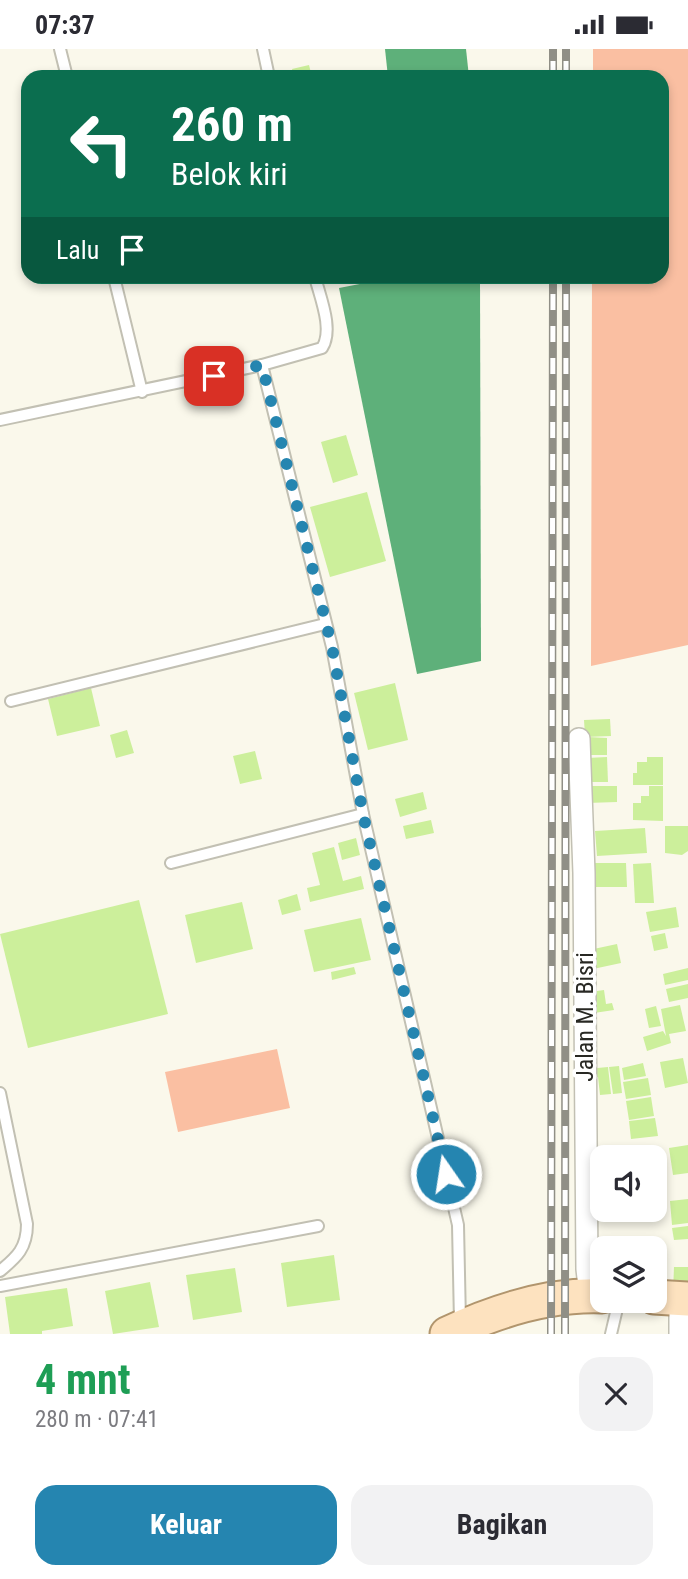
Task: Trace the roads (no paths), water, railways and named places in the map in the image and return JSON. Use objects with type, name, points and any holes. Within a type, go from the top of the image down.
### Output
[{"type":"main road","points":[[455,1324],[551,1298],[590,1297]]},
{"type":"street","name":"Jalan M. Bisri","points":[[579,739],[584,873],[587,1269],[590,1274]]},
{"type":"street","points":[[674,1298],[680,1334]]},
{"type":"lane","points":[[60,49],[65,70]]},
{"type":"lane","points":[[263,49],[268,70]]},
{"type":"lane","points":[[116,284],[142,392]]},
{"type":"lane","points":[[0,420],[142,392],[262,365],[322,348],[326,343],[327,331],[317,284]]},
{"type":"lane","points":[[262,365],[332,647],[363,814],[458,1225],[461,1291],[455,1324]]},
{"type":"lane","points":[[11,701],[325,624]]},
{"type":"lane","points":[[171,863],[363,814]]},
{"type":"lane","points":[[0,1093],[27,1238],[23,1250],[0,1271]]},
{"type":"lane","points":[[0,1286],[318,1226]]},
{"type":"lane","points":[[607,1313],[611,1334]]},
{"type":"railway","points":[[553,49],[553,70]]},
{"type":"railway","points":[[566,49],[566,70]]},
{"type":"railway","points":[[551,1334],[553,284]]},
{"type":"railway","points":[[565,1334],[566,284]]}]
